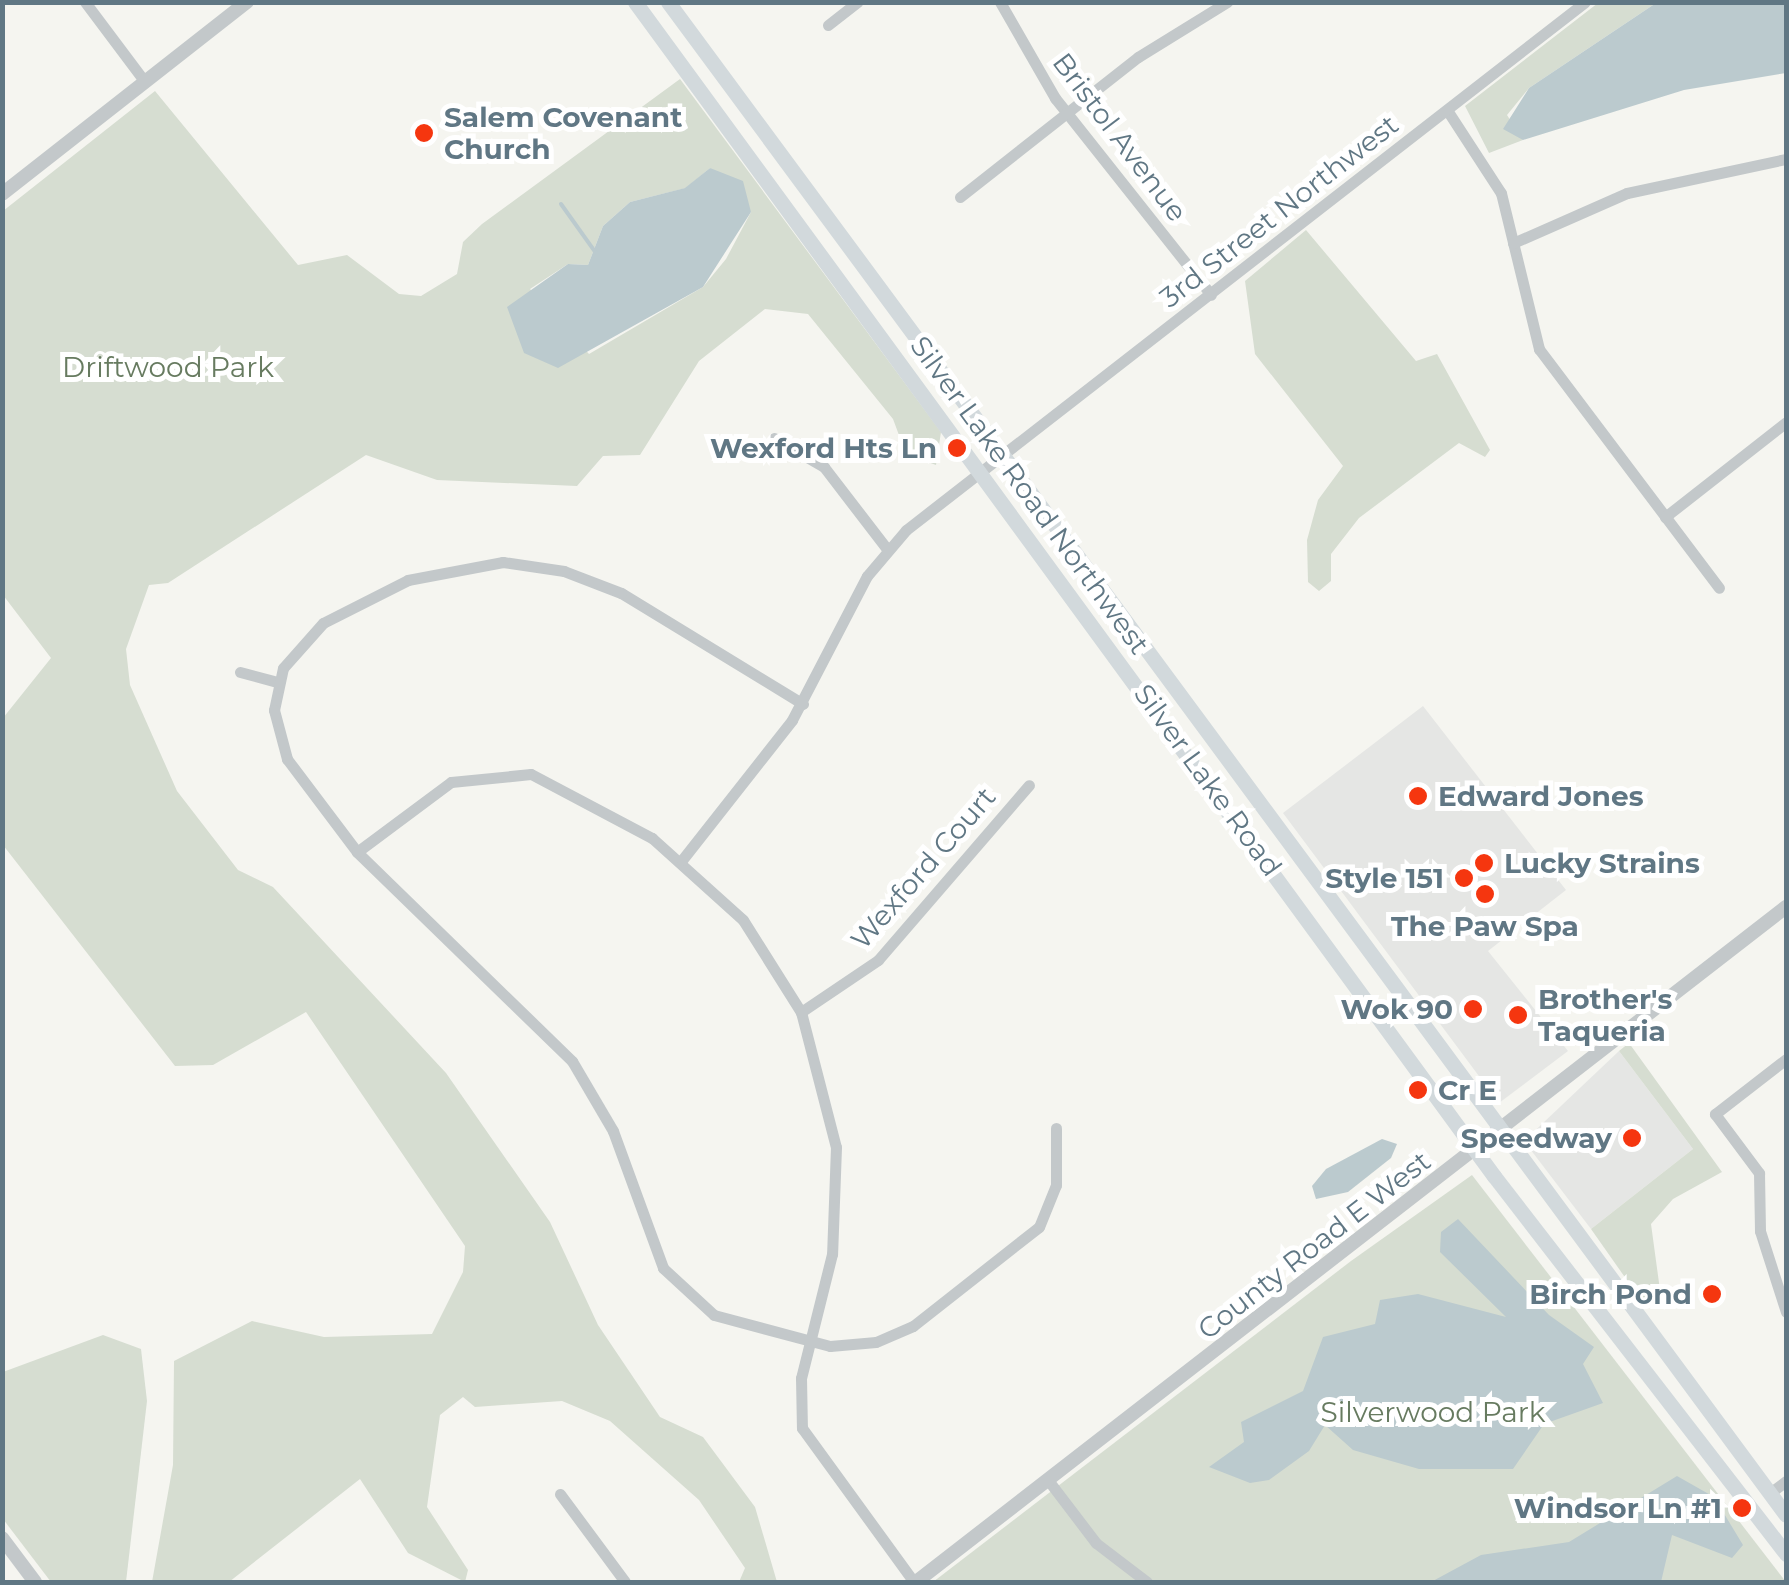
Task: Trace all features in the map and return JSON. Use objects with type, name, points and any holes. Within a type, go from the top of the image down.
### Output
[{"type":"main road","name":"Silver Lake Road","points":[[636,2],[984,470],[1478,1150],[1786,1554]]},
{"type":"main road","name":"Silver Lake Road Northwest","points":[[668,2],[1497,1135],[1786,1515]]},
{"type":"street","points":[[85,2],[145,82]]},
{"type":"street","points":[[2,194],[247,2]]},
{"type":"street","points":[[828,25],[857,2]]},
{"type":"street","name":"Bristol Avenue","points":[[1000,2],[1067,112],[1211,295]]},
{"type":"street","points":[[960,197],[1067,112],[1227,2]]},
{"type":"street","name":"3rd Street Northwest","points":[[886,550],[1585,2]]},
{"type":"street","points":[[1447,110],[1490,170],[1539,349],[1719,588]]},
{"type":"street","points":[[1513,243],[1627,193],[1786,158]]},
{"type":"street","points":[[1665,517],[1786,422]]},
{"type":"street","points":[[682,860],[803,704],[886,550],[824,466],[774,438]]},
{"type":"street","points":[[803,704],[621,593],[534,565],[438,570],[329,620],[294,650],[278,682],[276,726],[287,759],[357,852],[572,1060],[613,1131],[663,1268],[685,1296],[714,1315],[810,1342],[856,1346],[895,1336],[1028,1238],[1053,1200],[1056,1128]]},
{"type":"street","points":[[240,672],[278,682]]},
{"type":"street","points":[[357,852],[451,782],[511,771],[555,781],[682,860],[743,920],[801,1012],[824,1077],[838,1178],[798,1393],[808,1442],[916,1582]]},
{"type":"street","name":"Wexford Court","points":[[801,1012],[878,960],[1029,785]]},
{"type":"street","name":"County Road E West","points":[[916,1582],[1478,1150],[1786,907]]},
{"type":"street","points":[[1786,1059],[1715,1114],[1758,1173],[1760,1232],[1786,1312]]},
{"type":"street","points":[[1048,1480],[1096,1543],[1147,1582]]},
{"type":"street","points":[[1770,1493],[1786,1481]]},
{"type":"street","points":[[560,1494],[625,1582]]},
{"type":"street","points":[[2,1538],[36,1582]]},
{"type":"shaded area","points":[[1656,3],[1786,3],[1786,73],[1684,90],[1523,140],[1503,129],[1529,88]]},
{"type":"shaded area","points":[[710,168],[743,181],[751,212],[703,287],[558,368],[524,353],[507,307],[568,264],[588,265],[603,226],[630,202],[685,188]]},
{"type":"shaded area","points":[[1423,706],[1566,890],[1488,951],[1568,1051],[1499,1103],[1283,813]]},
{"type":"shaded area","points":[[1619,1051],[1693,1149],[1591,1229],[1524,1141]]},
{"type":"shaded area","points":[[1382,1139],[1397,1144],[1391,1158],[1348,1192],[1316,1199],[1312,1186],[1326,1169]]},
{"type":"shaded area","points":[[1458,1219],[1549,1315],[1594,1347],[1583,1364],[1603,1403],[1544,1424],[1513,1469],[1419,1469],[1353,1450],[1325,1425],[1309,1451],[1269,1480],[1250,1483],[1209,1467],[1244,1442],[1241,1422],[1303,1391],[1323,1337],[1375,1324],[1380,1300],[1418,1294],[1506,1317],[1440,1252],[1441,1232]]},
{"type":"shaded area","points":[[1677,1476],[1714,1497],[1743,1545],[1732,1558],[1672,1535],[1661,1582],[1431,1582],[1481,1555],[1569,1542]]},
{"type":"green space","points":[[1598,3],[1656,3],[1529,88],[1507,115],[1523,140],[1489,153],[1465,106]]},
{"type":"green space","name":"Driftwood Park","points":[[680,79],[941,432],[936,465],[906,454],[893,419],[808,314],[765,309],[699,361],[640,455],[603,456],[577,486],[437,480],[366,455],[168,583],[149,585],[126,649],[130,685],[177,791],[238,870],[273,887],[446,1073],[550,1222],[598,1325],[660,1417],[703,1437],[755,1507],[777,1582],[739,1582],[745,1568],[699,1500],[610,1421],[562,1401],[475,1407],[463,1397],[440,1415],[427,1507],[468,1570],[465,1582],[408,1553],[360,1479],[229,1582],[152,1582],[173,1465],[174,1361],[252,1321],[324,1337],[432,1334],[463,1272],[465,1246],[306,1012],[213,1065],[175,1066],[3,845],[3,718],[51,658],[3,595],[3,211],[155,91],[298,265],[347,255],[399,294],[421,296],[457,274],[463,242]],"holes":[[[710,168],[751,212],[726,259],[703,287],[589,354],[530,289],[568,264],[588,265],[603,226],[630,202],[686,188]]]},
{"type":"green space","points":[[1306,230],[1416,361],[1437,354],[1490,450],[1485,457],[1459,443],[1359,518],[1331,554],[1331,581],[1319,591],[1308,582],[1307,540],[1318,500],[1343,466],[1255,354],[1245,281]]},
{"type":"green space","points":[[1629,1043],[1722,1172],[1673,1199],[1651,1224],[1660,1290],[1643,1303],[1591,1229],[1693,1149],[1619,1051]]},
{"type":"green space","name":"Silverwood Park","points":[[1472,1175],[1786,1582],[933,1582],[1351,1261]]},
{"type":"green space","points":[[103,1335],[141,1349],[147,1401],[126,1582],[51,1582],[3,1519],[3,1372]]},
{"type":"waterway","points":[[561,204],[596,253]]},
{"type":"place","name":"Salem Covenant Church","points":[[424,133]]},
{"type":"place","name":"Wexford Hts Ln","points":[[957,448]]},
{"type":"place","name":"Edward Jones","points":[[1418,796]]},
{"type":"place","name":"Lucky Strains","points":[[1484,863]]},
{"type":"place","name":"Style 151","points":[[1464,878]]},
{"type":"place","name":"The Paw Spa","points":[[1485,894]]},
{"type":"place","name":"Wok 90","points":[[1473,1009]]},
{"type":"place","name":"Brother's Taqueria","points":[[1518,1015]]},
{"type":"place","name":"Cr E","points":[[1418,1090]]},
{"type":"place","name":"Speedway","points":[[1632,1138]]},
{"type":"place","name":"Birch Pond","points":[[1712,1294]]},
{"type":"place","name":"Windsor Ln #1","points":[[1742,1508]]}]
